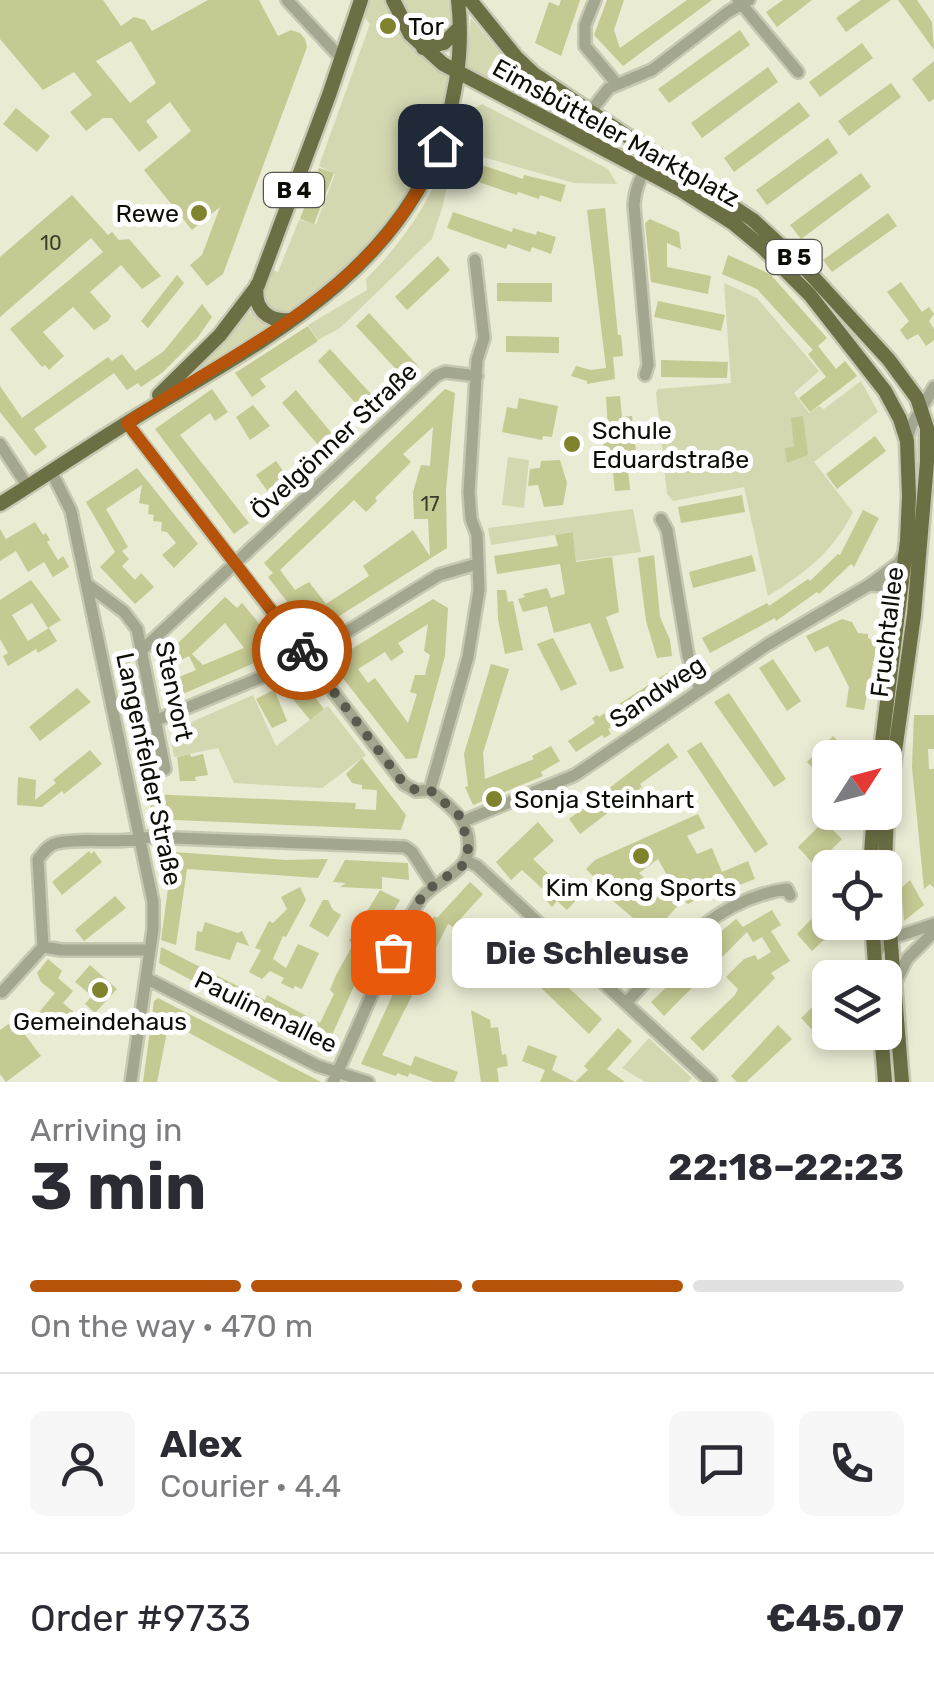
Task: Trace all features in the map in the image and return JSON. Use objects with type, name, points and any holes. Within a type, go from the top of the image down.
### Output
[{"type":"main road","name":"B 4","points":[[132,420],[201,355],[258,285],[361,0]]},
{"type":"main road","name":"Eimsbütteler Marktplatz","points":[[393,0],[404,24],[423,48],[458,73],[645,170],[720,214],[787,270],[916,428],[927,462]]},
{"type":"main road","name":"B 4","points":[[0,504],[290,320],[356,270],[404,214],[426,179],[440,146],[458,73],[458,0]]},
{"type":"main road","name":"Eimsbütteler Marktplatz","points":[[470,0],[534,74],[738,209],[787,250],[928,407],[916,428],[909,460]]},
{"type":"main road","points":[[423,48],[444,43],[460,26]]},
{"type":"main road","points":[[258,285],[256,299],[263,312],[275,320],[290,320]]},
{"type":"main road","name":"Fruchtallee","points":[[882,740],[906,552],[909,460]]},
{"type":"main road","name":"Fruchtallee","points":[[886,850],[887,809],[914,615],[927,462]]},
{"type":"main road","points":[[873,940],[874,960]]},
{"type":"main road","points":[[882,1050],[885,1082]]},
{"type":"main road","name":"Fruchtallee","points":[[899,1050],[902,1082]]},
{"type":"street","points":[[287,0],[341,58]]},
{"type":"street","points":[[595,0],[584,30],[586,48],[616,83]]},
{"type":"street","points":[[548,119],[582,122],[616,83],[652,70],[743,2],[798,72]]},
{"type":"street","points":[[645,375],[648,365],[634,205],[645,170],[654,159],[664,161]]},
{"type":"street","points":[[430,790],[476,621],[479,590],[478,535],[471,519],[470,492],[477,360],[484,338],[475,260]]},
{"type":"street","name":"Övelgönner Straße","points":[[143,649],[436,376],[445,372],[478,376]]},
{"type":"street","points":[[928,407],[934,387]]},
{"type":"street","points":[[132,420],[234,564],[404,784],[416,790],[430,790],[464,821],[466,860],[421,898],[335,1077]]},
{"type":"street","points":[[0,444],[28,487]]},
{"type":"street","name":"Langenfelder Straße","points":[[51,472],[71,510],[153,902],[131,1082]]},
{"type":"street","points":[[661,519],[667,530],[688,656],[700,690]]},
{"type":"street","name":"Sandweg","points":[[464,821],[575,775],[782,635],[869,586],[899,563],[906,552]]},
{"type":"street","points":[[157,720],[307,656],[438,575],[477,564]]},
{"type":"street","name":"Stenvort","points":[[88,585],[124,612],[136,628],[164,769]]},
{"type":"street","points":[[869,586],[888,588],[900,602]]},
{"type":"street","points":[[2,992],[42,947],[38,859],[58,843],[216,839],[405,846],[433,886]]},
{"type":"street","points":[[466,860],[711,1082]]},
{"type":"street","points":[[626,1003],[691,934],[715,915],[762,893],[788,889],[790,895]]},
{"type":"street","points":[[902,937],[934,928]]},
{"type":"street","points":[[902,967],[934,928]]},
{"type":"street","points":[[874,957],[888,940]]},
{"type":"street","points":[[42,947],[150,950]]},
{"type":"street","name":"Paulinenallee","points":[[146,978],[335,1077],[368,1082]]},
{"type":"green space","points":[[369,0],[385,0],[411,44],[450,76],[443,109],[419,172],[385,227],[340,275],[313,296],[289,310],[277,311],[265,304],[263,290],[271,269],[278,272],[299,220],[316,224],[335,174],[319,166],[370,24],[363,15]]},
{"type":"green space","points":[[402,0],[448,0],[451,30],[434,42],[428,39],[414,24]]},
{"type":"green space","points":[[471,18],[513,68],[560,102],[559,112],[551,112],[467,69]]},
{"type":"green space","points":[[482,104],[608,169],[617,184],[574,183],[455,149],[471,110]]},
{"type":"green space","points":[[449,149],[454,151],[432,239],[340,328],[318,340],[308,325],[367,290],[366,279],[415,219]]},
{"type":"green space","points":[[724,283],[757,298],[819,371],[794,393],[809,413],[819,406],[824,409],[861,381],[878,412],[814,462],[853,512],[845,526],[817,560],[768,596],[744,487],[673,501],[667,494],[656,393],[658,389],[731,383]]},
{"type":"green space","points":[[253,309],[268,326],[185,379],[215,351]]},
{"type":"green space","points":[[508,457],[529,460],[524,508],[502,505]]},
{"type":"green space","points":[[633,509],[641,552],[576,561],[573,532],[491,545],[488,528]]},
{"type":"green space","points":[[253,695],[276,746],[328,706],[366,755],[322,788],[234,783],[218,748],[174,757],[171,739],[178,728]]},
{"type":"green space","points":[[649,1038],[692,1078],[688,1082],[645,1082],[622,1068]]},
{"type":"building","points":[[0,0],[103,0],[121,26],[134,17],[145,20],[152,31],[208,0],[259,0],[278,36],[291,30],[300,33],[307,47],[223,274],[207,286],[190,265],[202,255],[220,207],[192,230],[144,170],[191,131],[170,102],[146,121],[158,137],[139,152],[112,118],[103,118],[86,131],[70,112],[92,95],[74,72],[43,90],[0,39]],"holes":[[[131,41],[156,83],[130,103],[96,61]]]},
{"type":"building","points":[[561,0],[580,0],[561,56],[535,43],[549,2],[559,6]]},
{"type":"building","points":[[607,0],[624,0],[614,30],[620,48],[687,0],[712,0],[623,66],[594,35]]},
{"type":"building","points":[[783,0],[812,0],[777,27],[766,12]]},
{"type":"building","points":[[861,0],[891,0],[846,32],[836,18]]},
{"type":"building","points":[[898,0],[917,0],[932,22],[934,50]]},
{"type":"building","points":[[740,30],[750,45],[669,103],[658,89]]},
{"type":"building","points":[[862,43],[873,58],[820,97],[809,82]]},
{"type":"building","points":[[934,61],[934,99],[929,102],[912,79]]},
{"type":"building","points":[[768,67],[778,82],[702,138],[691,123]]},
{"type":"building","points":[[891,83],[901,97],[849,136],[838,121]]},
{"type":"building","points":[[799,102],[810,116],[734,172],[724,158]]},
{"type":"building","points":[[16,108],[50,136],[37,152],[3,124]]},
{"type":"building","points":[[828,138],[838,153],[767,205],[756,190]]},
{"type":"building","points":[[464,159],[523,179],[524,175],[566,185],[561,202],[540,195],[539,199],[518,192],[517,195],[458,175]]},
{"type":"building","points":[[319,168],[334,173],[314,224],[300,219]]},
{"type":"building","points":[[861,173],[871,187],[801,239],[790,225]]},
{"type":"building","points":[[72,195],[108,235],[112,232],[119,240],[129,239],[161,276],[142,289],[121,265],[90,292],[111,316],[108,321],[94,330],[73,307],[43,332],[64,356],[49,370],[45,365],[42,367],[10,329],[103,252],[91,238],[0,317],[0,257]]},
{"type":"building","points":[[605,208],[623,356],[613,357],[615,379],[587,384],[571,376],[576,366],[606,368],[587,210]]},
{"type":"building","points":[[453,212],[512,232],[513,228],[556,237],[551,254],[508,244],[506,249],[447,228]]},
{"type":"building","points":[[888,213],[897,226],[832,272],[823,260]]},
{"type":"building","points":[[650,219],[679,232],[681,249],[667,243],[667,267],[711,276],[708,294],[651,282],[645,223]]},
{"type":"building","points":[[728,255],[770,274],[827,338],[818,346],[836,369],[845,361],[857,376],[810,412],[799,398],[826,377],[808,354],[813,350],[757,289],[722,274]]},
{"type":"building","points":[[438,256],[450,270],[407,310],[395,297]]},
{"type":"building","points":[[177,275],[184,283],[148,328],[141,321]]},
{"type":"building","points":[[901,282],[922,312],[929,307],[934,314],[929,321],[934,340],[926,346],[918,334],[907,340],[900,330],[909,321],[887,292]]},
{"type":"building","points":[[497,283],[552,283],[552,302],[497,301]]},
{"type":"building","points":[[658,301],[725,315],[721,331],[654,317]]},
{"type":"building","points":[[202,304],[212,317],[163,372],[141,387],[138,383],[127,390],[114,373],[34,429],[47,447],[35,456],[0,412],[0,386],[22,418],[108,357],[112,361],[122,354],[135,371],[164,351]]},
{"type":"building","points":[[369,313],[419,367],[406,380],[356,326]]},
{"type":"building","points":[[308,326],[318,341],[260,379],[266,387],[252,397],[235,373]]},
{"type":"building","points":[[506,336],[559,337],[559,353],[506,352]]},
{"type":"building","points":[[330,349],[380,404],[367,416],[318,361]]},
{"type":"building","points":[[661,360],[728,362],[727,378],[661,377]]},
{"type":"building","points":[[212,389],[228,412],[215,421],[210,413],[180,435],[249,523],[234,534],[155,429]]},
{"type":"building","points":[[445,389],[455,393],[446,490],[447,548],[325,625],[323,621],[309,630],[268,577],[273,573],[264,563]],"holes":[[[433,427],[430,466],[421,465],[413,492],[414,519],[428,519],[430,556],[413,530],[363,566],[369,576],[326,604],[309,582],[295,590],[280,570],[354,500],[366,512],[411,462],[403,454]]]},
{"type":"building","points":[[296,390],[339,442],[326,454],[282,403]]},
{"type":"building","points":[[620,396],[622,417],[632,416],[638,468],[628,469],[630,490],[615,491],[611,457],[605,458],[602,431],[608,430],[606,397]]},
{"type":"building","points":[[519,398],[558,406],[552,437],[543,436],[542,440],[502,432],[507,407],[517,409]]},
{"type":"building","points":[[253,405],[270,426],[250,440],[236,417]]},
{"type":"building","points":[[803,416],[808,455],[787,463],[785,448],[794,447],[791,418]]},
{"type":"building","points":[[875,436],[886,451],[837,489],[826,474]]},
{"type":"building","points":[[560,460],[567,483],[563,505],[544,507],[538,485],[528,486],[530,469],[540,468],[541,461]]},
{"type":"building","points":[[276,461],[291,482],[271,496],[256,475]]},
{"type":"building","points":[[137,468],[198,544],[174,568],[162,555],[176,543],[161,531],[162,522],[153,521],[154,515],[148,514],[149,505],[139,503],[142,485],[106,509],[128,547],[122,551],[129,559],[122,566],[135,580],[141,573],[154,587],[135,604],[100,567],[115,552],[86,502]]},
{"type":"building","points":[[742,495],[745,512],[681,523],[678,507]]},
{"type":"building","points":[[863,510],[879,518],[854,567],[851,564],[819,594],[776,621],[775,618],[710,653],[702,638],[767,603],[769,606],[810,581],[840,555]]},
{"type":"building","points":[[35,522],[43,535],[46,533],[58,560],[63,556],[69,567],[53,577],[44,562],[28,572],[16,551],[0,561],[0,529],[6,539]]},
{"type":"building","points":[[573,532],[576,562],[612,557],[619,612],[606,617],[624,668],[610,672],[590,623],[554,633],[547,606],[523,612],[518,599],[525,597],[523,594],[547,588],[551,598],[565,594],[560,564],[497,574],[494,556],[558,546],[555,535]]},
{"type":"building","points":[[654,555],[660,617],[672,656],[657,658],[646,621],[638,558]]},
{"type":"building","points":[[752,555],[756,571],[693,588],[689,572]]},
{"type":"building","points":[[31,580],[61,620],[48,628],[32,603],[12,615],[28,641],[49,628],[57,641],[8,666],[3,656],[8,653],[0,639],[0,600]]},
{"type":"building","points":[[497,590],[506,590],[508,602],[513,601],[523,650],[505,654]]},
{"type":"building","points":[[225,597],[237,608],[242,603],[277,645],[275,654],[176,697],[163,691],[162,684],[196,670],[189,656],[159,671],[156,660]],"holes":[[[225,623],[244,648],[203,665],[192,654]]]},
{"type":"building","points":[[433,599],[448,608],[445,656],[417,758],[406,759],[335,668],[337,658]],"holes":[[[428,624],[424,651],[430,655],[425,675],[415,675],[410,692],[417,694],[408,723],[375,678],[368,683],[358,669],[385,652],[391,661],[404,652],[398,643]]]},
{"type":"building","points":[[842,619],[852,622],[858,633],[868,634],[877,643],[864,710],[846,707],[849,687],[828,646],[815,652],[806,636]]},
{"type":"building","points":[[553,638],[577,684],[561,691],[537,644]]},
{"type":"building","points":[[128,655],[153,757],[152,763],[137,766],[119,657]]},
{"type":"building","points":[[773,659],[801,701],[787,711],[759,668]]},
{"type":"building","points":[[491,664],[509,669],[483,753],[485,779],[534,759],[532,756],[551,746],[560,761],[541,772],[543,776],[473,805],[465,787],[468,786],[464,754]]},
{"type":"building","points":[[667,673],[675,685],[608,729],[611,734],[604,738],[602,735],[576,752],[568,741],[595,723],[592,718]]},
{"type":"building","points":[[295,682],[305,684],[324,709],[310,720],[283,687]]},
{"type":"building","points":[[77,688],[91,702],[40,741],[29,727]]},
{"type":"building","points":[[275,691],[287,721],[272,728],[256,699]]},
{"type":"building","points":[[729,693],[786,779],[774,787],[714,702]]},
{"type":"building","points":[[914,715],[934,715],[934,749],[928,749],[929,769],[934,769],[934,888],[930,884],[924,889],[912,767]]},
{"type":"building","points":[[701,742],[768,844],[755,853],[687,751]]},
{"type":"building","points":[[668,743],[678,757],[580,834],[569,819]]},
{"type":"building","points":[[90,750],[102,764],[64,794],[62,791],[42,807],[17,805],[18,777],[36,780],[35,800]]},
{"type":"building","points":[[203,754],[208,775],[195,777],[196,781],[180,781],[177,757]]},
{"type":"building","points":[[362,758],[406,815],[401,830],[153,819],[148,794],[356,803],[355,809],[376,810],[377,790],[362,789],[346,774]]},
{"type":"building","points":[[698,814],[705,828],[687,836],[697,854],[712,848],[722,872],[748,861],[755,879],[688,904],[683,900],[652,934],[592,883],[596,879],[586,869],[595,860]],"holes":[[[658,859],[672,884],[662,895],[639,873]]]},
{"type":"building","points":[[538,822],[554,841],[533,859],[557,882],[559,879],[581,895],[567,910],[557,901],[552,907],[546,900],[547,893],[522,870],[511,880],[496,862]]},
{"type":"building","points":[[815,830],[833,830],[842,839],[831,850],[812,850],[812,863],[798,847]]},
{"type":"building","points":[[94,851],[102,862],[62,895],[52,882]]},
{"type":"building","points":[[173,852],[328,859],[318,878],[187,869],[176,945],[161,940]]},
{"type":"building","points":[[345,860],[408,863],[409,880],[382,877],[382,889],[340,887],[346,883],[333,882]]},
{"type":"building","points":[[910,880],[924,905],[904,921],[902,899],[902,887]]},
{"type":"building","points":[[470,882],[483,894],[453,927],[448,924],[382,1055],[411,1066],[415,1056],[458,1072],[454,1082],[434,1082],[409,1073],[408,1077],[397,1073],[396,1076],[361,1064],[434,916],[437,918]]},
{"type":"building","points":[[300,887],[306,900],[273,959],[286,968],[298,944],[319,953],[302,989],[293,989],[281,983],[284,978],[270,971],[262,979],[249,972],[261,950],[255,948],[269,921],[273,923],[287,909],[281,897]]},
{"type":"building","points":[[380,890],[400,900],[368,955],[327,1046],[322,1049],[159,963],[161,947],[320,1023],[334,994],[330,990],[336,975],[354,943],[349,941]]},
{"type":"building","points":[[115,896],[126,908],[84,941],[75,930]]},
{"type":"building","points":[[323,900],[328,900],[341,915],[328,937],[309,926]]},
{"type":"building","points":[[772,910],[781,925],[771,931],[790,961],[771,973],[775,978],[703,1051],[690,1038],[735,995],[738,989],[726,977],[744,959],[755,955],[758,960],[771,952],[762,937],[753,942],[747,932],[664,1016],[651,1002],[702,953],[699,950],[736,919],[743,927]]},
{"type":"building","points":[[812,918],[812,940],[824,940],[812,951],[797,934]]},
{"type":"building","points":[[611,921],[636,944],[644,936],[653,944],[626,974],[589,945]]},
{"type":"building","points":[[205,922],[242,931],[249,946],[237,942],[230,960],[195,950],[197,931],[202,932]]},
{"type":"building","points":[[491,930],[526,959],[534,963],[538,959],[602,1019],[589,1034],[533,980],[526,987],[480,945]]},
{"type":"building","points":[[48,959],[62,971],[58,978],[73,991],[63,1003],[76,1014],[79,1011],[81,1024],[76,1032],[66,1032],[49,1018],[44,1025],[35,1017],[55,993],[41,982],[37,973]]},
{"type":"building","name":"Gemeindehaus","points":[[90,965],[117,989],[95,1013],[85,1004],[92,996],[75,982]]},
{"type":"building","points":[[158,998],[321,1082],[280,1082],[169,1022],[157,1082],[143,1082],[154,1001]]},
{"type":"building","points":[[812,1007],[812,1030],[801,1018]]},
{"type":"building","points":[[471,1010],[490,1020],[491,1028],[498,1027],[502,1055],[506,1054],[508,1066],[497,1068],[499,1082],[481,1082]]},
{"type":"building","points":[[14,1020],[41,1056],[6,1082],[0,1074],[0,1030]]},
{"type":"building","points":[[778,1025],[792,1039],[746,1082],[737,1082],[731,1076]]},
{"type":"building","points":[[618,1028],[632,1041],[607,1069],[625,1082],[575,1082],[588,1070],[584,1066]]},
{"type":"building","points":[[528,1045],[557,1056],[552,1070],[575,1082],[540,1082],[545,1070],[522,1061]]},
{"type":"way so far","points":[[302,650],[404,784],[416,790],[430,790],[464,821],[468,836],[466,860],[421,898],[393,952]]},
{"type":"place","name":"Tor","points":[[388,26]]},
{"type":"place","name":"Rewe","points":[[199,213]]},
{"type":"place","name":"Schule Eduardstraße","points":[[572,444]]},
{"type":"place","name":"Sonja Steinhart","points":[[494,799]]},
{"type":"place","name":"Kim Kong Sports","points":[[641,856]]},
{"type":"place","name":"Die Schleuse","points":[[393,952]]},
{"type":"place","name":"Gemeindehaus","points":[[100,990]]},
{"type":"route","points":[[302,650],[127,423],[215,370],[356,270],[404,214],[426,179],[440,146]]}]
